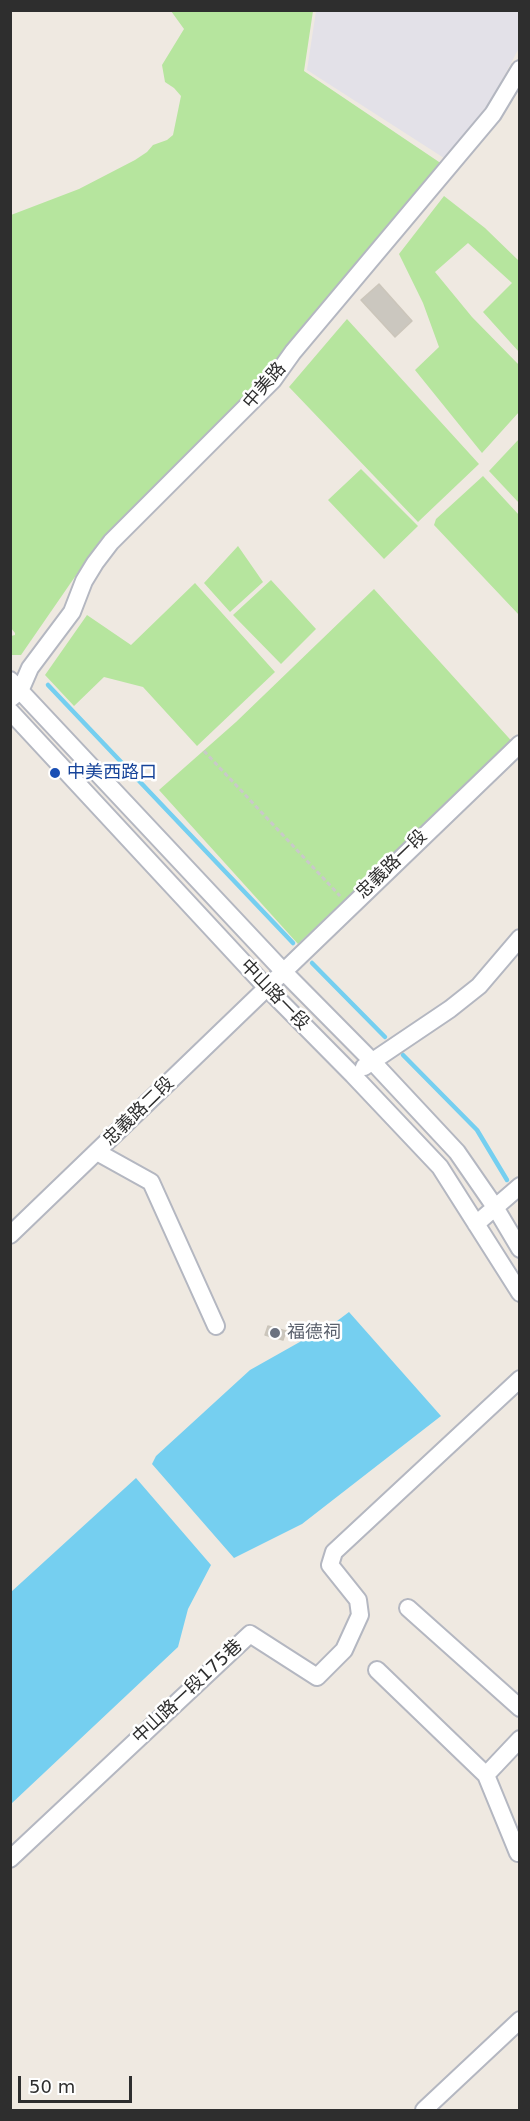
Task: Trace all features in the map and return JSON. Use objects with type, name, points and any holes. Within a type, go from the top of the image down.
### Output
[{"type":"street","name":"中美路","points":[[14,690],[72,612],[84,581],[111,542],[273,380],[293,352],[493,114],[519,69]]},
{"type":"street","name":"中山路一段","points":[[14,690],[284,972],[372,1060],[457,1152],[495,1207],[519,1250]]},
{"type":"street","name":"中山路一段","points":[[10,711],[267,988],[440,1167],[519,1293]]},
{"type":"street","name":"忠義路一段","points":[[267,988],[519,744]]},
{"type":"street","points":[[353,1075],[435,1019],[478,986],[519,938]]},
{"type":"street","name":"忠義路二段","points":[[10,1235],[267,988]]},
{"type":"street","points":[[97,1152],[151,1182],[216,1326]]},
{"type":"street","points":[[476,1224],[519,1186]]},
{"type":"street","name":"中山路一段175巷","points":[[10,1859],[250,1634],[318,1677],[345,1650],[360,1615],[358,1600],[330,1564],[334,1552],[519,1379]]},
{"type":"street","points":[[408,1608],[519,1708]]},
{"type":"street","points":[[377,1670],[486,1775],[518,1853]]},
{"type":"street","points":[[486,1775],[519,1739]]},
{"type":"street","points":[[424,2110],[519,2020]]},
{"type":"path","points":[[204,751],[347,903],[347,909]]},
{"type":"shaded area","points":[[316,11],[519,11],[519,48],[486,110],[444,158],[307,70]]},
{"type":"green space","points":[[171,11],[313,11],[304,71],[442,164],[251,393],[101,539],[21,655],[11,655],[11,636],[15,633],[11,628],[11,215],[79,189],[135,160],[153,145],[173,135],[181,96],[165,82],[162,65],[184,29]]},
{"type":"green space","points":[[444,196],[485,228],[519,261],[519,352],[483,312],[512,283],[468,243],[435,272],[472,317],[519,365],[519,412],[482,453],[415,370],[439,347],[423,303],[399,254]]},
{"type":"green space","points":[[347,319],[479,464],[418,522],[289,387]]},
{"type":"green space","points":[[519,439],[519,503],[489,471]]},
{"type":"green space","points":[[361,469],[418,526],[384,559],[328,500]]},
{"type":"green space","points":[[483,476],[519,515],[519,615],[434,525],[436,519]]},
{"type":"green space","points":[[238,546],[263,582],[230,612],[204,583]]},
{"type":"green space","points":[[271,580],[316,629],[281,664],[233,615]]},
{"type":"green space","points":[[195,583],[275,672],[197,746],[143,687],[104,677],[74,706],[45,675],[87,615],[131,645]]},
{"type":"green space","points":[[374,589],[517,747],[413,847],[376,868],[298,944],[159,790],[236,722]]},
{"type":"water","points":[[349,1312],[441,1416],[302,1524],[234,1558],[152,1464],[156,1456],[250,1370]]},
{"type":"water","points":[[136,1478],[211,1565],[188,1609],[178,1647],[11,1804],[11,1592]]},
{"type":"building","points":[[379,284],[412,321],[395,337],[361,300]]},
{"type":"building","name":"福德祠","points":[[268,1326],[286,1331],[283,1340],[265,1335]]},
{"type":"waterway","points":[[48,685],[293,943]]},
{"type":"waterway","points":[[312,963],[385,1037]]},
{"type":"waterway","points":[[403,1055],[477,1130],[507,1180]]},
{"type":"place","name":"中美西路口","points":[[55,773]]},
{"type":"place","name":"福德祠","points":[[275,1333]]}]
